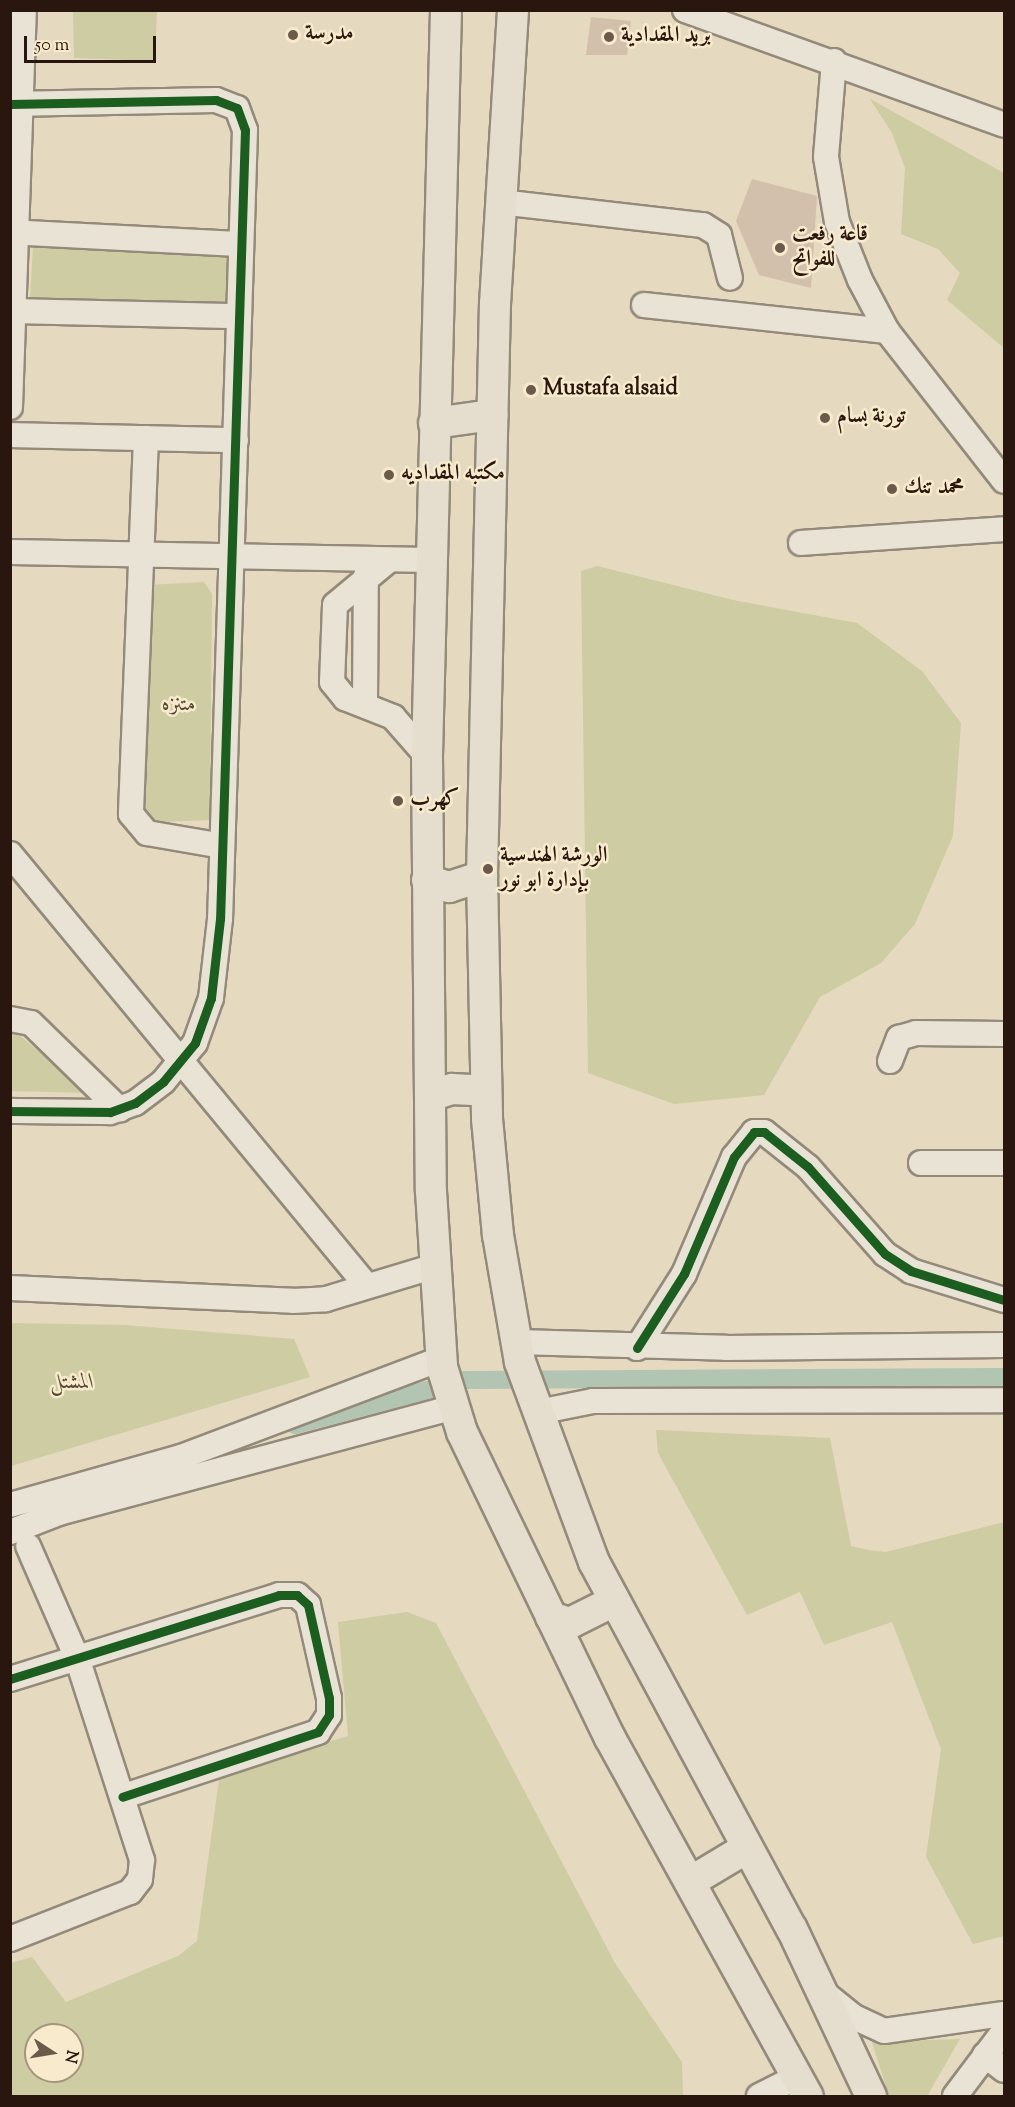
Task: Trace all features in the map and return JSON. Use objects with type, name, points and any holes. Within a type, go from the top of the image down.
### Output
[{"type":"main road","points":[[446,10],[430,560],[427,756],[430,1096],[435,1266],[446,1382],[551,1617],[690,1882],[802,2087]]},
{"type":"main road","points":[[513,10],[500,202],[492,415],[482,876],[486,1090],[498,1234],[519,1352],[534,1402],[594,1562],[823,1992],[871,2097]]},
{"type":"main road","points":[[434,423],[492,415]]},
{"type":"main road","points":[[427,880],[461,886],[482,876]]},
{"type":"main road","points":[[430,1096],[452,1089],[486,1090]]},
{"type":"main road","points":[[551,1617],[570,1623],[614,1601]]},
{"type":"main road","points":[[690,1882],[745,1849]]},
{"type":"street","points":[[10,407],[16,34],[24,10]]},
{"type":"street","points":[[685,10],[834,61],[1004,125]]},
{"type":"street","points":[[834,61],[828,85],[826,157],[837,222],[887,330],[1005,481]]},
{"type":"street","points":[[10,1111],[120,1110],[163,1082],[181,1061],[202,1030],[211,998],[222,846],[245,129],[237,108],[216,100],[16,104]]},
{"type":"street","points":[[500,202],[703,225],[718,236],[730,278]]},
{"type":"street","points":[[14,232],[241,244]]},
{"type":"street","points":[[12,302],[239,316]]},
{"type":"street","points":[[644,305],[887,330]]},
{"type":"street","points":[[10,435],[236,440]]},
{"type":"street","points":[[146,438],[131,814],[147,833],[222,846]]},
{"type":"street","points":[[801,543],[1005,529]]},
{"type":"street","points":[[10,552],[430,560]]},
{"type":"street","points":[[389,560],[366,576],[335,605],[332,682],[345,698],[393,717],[427,756]]},
{"type":"street","points":[[365,704],[366,576]]},
{"type":"street","points":[[10,854],[366,1285]]},
{"type":"street","points":[[10,1019],[31,1023],[120,1110]]},
{"type":"street","points":[[890,1061],[898,1038],[916,1033],[1005,1035]]},
{"type":"street","points":[[637,1348],[684,1274],[734,1157],[754,1132],[764,1132],[808,1167],[885,1254],[911,1271],[1005,1300]]},
{"type":"street","points":[[921,1163],[1005,1163]]},
{"type":"street","points":[[10,1288],[293,1301],[326,1299],[366,1285],[435,1266]]},
{"type":"street","points":[[519,1352],[637,1348],[1005,1345]]},
{"type":"street","points":[[10,1505],[446,1382]]},
{"type":"street","points":[[10,1939],[130,1892],[140,1879],[142,1860],[77,1658],[16,1546],[59,1513],[446,1382]]},
{"type":"street","points":[[534,1402],[1005,1400]]},
{"type":"street","points":[[10,1679],[279,1595],[297,1595],[308,1605],[329,1698],[329,1715],[318,1732],[122,1797]]},
{"type":"street","points":[[823,1992],[854,2017],[884,2031],[1005,2014]]},
{"type":"street","points":[[956,2097],[1005,2031]]},
{"type":"street","points":[[986,2055],[1005,2070]]},
{"type":"street","points":[[759,2097],[802,2087]]},
{"type":"green space","points":[[73,11],[157,11],[155,61],[74,58]]},
{"type":"green space","points":[[870,99],[1004,173],[1004,348],[947,300],[960,273],[938,249],[901,234],[905,168],[892,133]]},
{"type":"green space","points":[[33,246],[230,253],[227,304],[30,301]]},
{"type":"green space","points":[[597,566],[733,600],[857,623],[922,671],[961,723],[953,836],[915,924],[881,963],[820,997],[764,1095],[674,1104],[588,1073],[581,571]]},
{"type":"green space","name":"متنزه","points":[[204,582],[212,594],[210,820],[158,822],[145,817],[147,585]]},
{"type":"green space","points":[[11,1028],[88,1093],[11,1091]]},
{"type":"green space","name":"المشتل","points":[[11,1323],[125,1325],[294,1339],[310,1377],[11,1466]]},
{"type":"green space","points":[[656,1430],[830,1438],[851,1546],[886,1552],[1004,1522],[1004,1936],[973,1944],[926,1857],[941,1749],[892,1622],[824,1645],[800,1592],[747,1615],[658,1453]]},
{"type":"green space","points":[[407,1612],[436,1623],[615,1963],[682,2062],[683,2096],[11,2096],[11,1963],[32,1957],[66,2002],[178,1956],[197,1941],[220,1772],[348,1736],[338,1622]]},
{"type":"green space","points":[[960,2039],[927,2096],[889,2096],[872,2042]]},
{"type":"building","name":"بريد المقدادية","points":[[591,17],[631,21],[627,55],[586,55]]},
{"type":"building","name":"قاعة رفعت للفواتح","points":[[752,179],[817,196],[811,288],[759,275],[736,221]]},
{"type":"waterway","points":[[295,1425],[465,1380],[1004,1377]]},
{"type":"cycle path","points":[[10,104],[216,100],[237,108],[245,130],[220,919],[211,998],[195,1043],[163,1082],[135,1103],[110,1112],[10,1111]]},
{"type":"cycle path","points":[[637,1348],[684,1274],[734,1157],[754,1132],[764,1132],[808,1167],[885,1254],[911,1271],[1004,1300]]},
{"type":"cycle path","points":[[10,1679],[279,1595],[297,1595],[308,1605],[329,1698],[329,1715],[318,1732],[122,1797]]},
{"type":"place","name":"مدرسة","points":[[293,35]]},
{"type":"place","name":"بريد المقدادية","points":[[609,37]]},
{"type":"place","name":"قاعة رفعت للفواتح","points":[[780,248]]},
{"type":"place","name":"Mustafa alsaid","points":[[531,390]]},
{"type":"place","name":"تورنة بسام","points":[[825,418]]},
{"type":"place","name":"مكتبه المقداديه","points":[[389,475]]},
{"type":"place","name":"محمد تنك","points":[[892,489]]},
{"type":"place","name":"كهرب","points":[[398,801]]},
{"type":"place","name":"الورشة الهندسية بإدارة ابو نور","points":[[488,869]]}]
